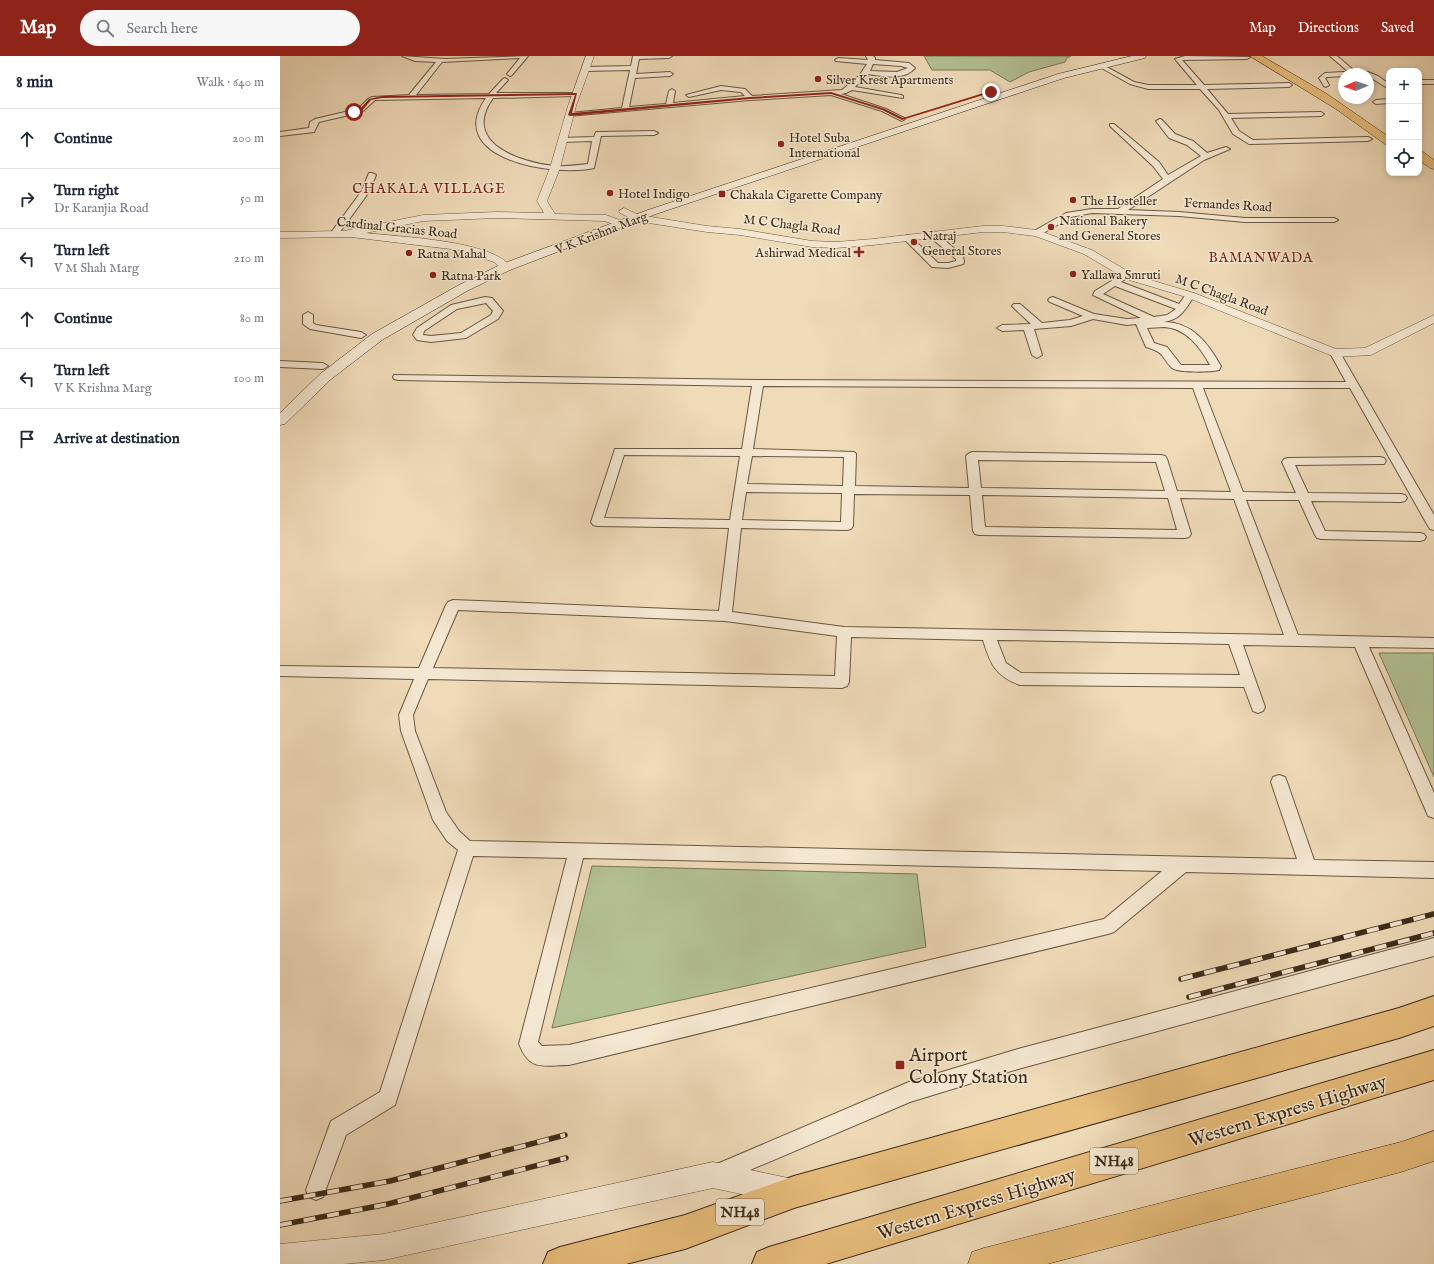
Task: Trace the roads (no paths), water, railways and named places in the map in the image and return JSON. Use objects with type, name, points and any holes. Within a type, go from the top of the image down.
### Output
[{"type":"highway","name":"NH48","points":[[560,1264],[685,1232],[794,1192],[1391,1025],[1434,1011]]},
{"type":"highway","name":"Western Express Highway","points":[[786,1262],[1434,1065]]},
{"type":"main road","name":"V K Krishna Marg","points":[[457,277],[502,264],[643,210],[902,119],[1115,56]]},
{"type":"main road","name":"V K Krishna Marg","points":[[643,210],[1060,73],[1101,66],[1142,56]]},
{"type":"main road","points":[[1255,56],[1319,94],[1364,123],[1386,140]]},
{"type":"main road","points":[[1265,56],[1315,83],[1386,128]]},
{"type":"main road","points":[[1422,156],[1434,166]]},
{"type":"main road","points":[[1422,169],[1434,179]]},
{"type":"main road","name":"V K Krishna Marg","points":[[280,405],[323,366],[361,335],[422,304],[463,288],[502,264],[606,218],[623,218]]},
{"type":"main road","name":"V K Krishna Marg","points":[[280,421],[326,377],[376,337],[405,321],[422,304]]},
{"type":"main road","points":[[984,1264],[1401,1157],[1434,1146]]},
{"type":"street","points":[[405,56],[412,59],[441,60],[525,56]]},
{"type":"street","points":[[525,56],[491,95],[480,116],[482,135],[490,146],[517,160],[555,168],[591,166],[598,134],[654,133]]},
{"type":"street","points":[[551,216],[542,201],[555,168],[576,94],[590,56]]},
{"type":"street","points":[[625,110],[636,56],[669,56]]},
{"type":"street","points":[[1247,56],[1178,59],[1226,116],[1236,132],[1252,142],[1368,139]]},
{"type":"street","points":[[1333,56],[1348,68]]},
{"type":"street","points":[[836,58],[839,60],[860,57],[909,65],[912,68],[909,72],[898,74],[865,72]]},
{"type":"street","points":[[836,58],[871,59]]},
{"type":"street","points":[[570,115],[749,97],[844,92],[852,88],[865,72],[871,59]]},
{"type":"street","points":[[411,97],[441,60]]},
{"type":"street","points":[[1101,66],[1132,82],[1148,87],[1289,85]]},
{"type":"street","points":[[585,69],[634,68]]},
{"type":"street","points":[[632,76],[670,74]]},
{"type":"street","points":[[1326,85],[1322,78],[1326,75],[1338,74]]},
{"type":"street","points":[[1374,76],[1386,83]]},
{"type":"street","points":[[1422,82],[1434,82]]},
{"type":"street","points":[[692,102],[689,95],[708,92],[720,88],[743,90],[749,97]]},
{"type":"street","points":[[852,88],[901,97]]},
{"type":"street","points":[[669,106],[672,91]]},
{"type":"street","points":[[831,93],[884,110],[902,119]]},
{"type":"street","points":[[280,134],[310,130],[313,128],[314,122],[317,120],[360,111],[370,100],[374,98],[576,94]]},
{"type":"street","points":[[1376,102],[1386,101]]},
{"type":"street","points":[[364,107],[376,107]]},
{"type":"street","points":[[1226,116],[1321,114]]},
{"type":"street","points":[[1160,121],[1172,136],[1190,143],[1206,156]]},
{"type":"street","points":[[1112,126],[1156,164],[1167,179]]},
{"type":"street","points":[[563,140],[596,139]]},
{"type":"street","points":[[1120,212],[1200,158],[1226,150]]},
{"type":"street","points":[[339,234],[365,192],[372,175]]},
{"type":"street","points":[[643,210],[667,216],[742,225],[808,239]]},
{"type":"street","name":"M C Chagla Road","points":[[643,210],[707,229],[839,242],[903,240],[918,234],[995,229],[1037,233],[1088,252],[1126,275],[1142,282],[1190,295],[1335,353]]},
{"type":"street","name":"Fernandes Road","points":[[1037,233],[1069,215],[1092,211],[1179,214],[1245,220],[1334,220]]},
{"type":"street","points":[[339,234],[423,218],[497,215],[606,218]]},
{"type":"street","points":[[903,240],[935,265],[940,266],[958,264],[960,262],[960,258],[939,232]]},
{"type":"street","name":"Cardinal Gracias Road","points":[[280,236],[339,234],[461,247],[502,264]]},
{"type":"street","points":[[839,242],[918,234]]},
{"type":"street","points":[[1126,275],[1098,293],[1098,295],[1154,320]]},
{"type":"street","points":[[1115,283],[1182,308]]},
{"type":"street","points":[[1140,323],[1177,314],[1190,295]]},
{"type":"street","points":[[486,300],[489,300],[498,311],[495,316],[460,336],[431,340],[420,338],[418,333],[443,314],[456,306],[486,300]]},
{"type":"street","points":[[1053,300],[1092,316],[1127,322],[1171,325],[1188,332],[1206,348],[1216,366],[1215,368],[1177,367],[1163,349],[1150,345],[1140,323]]},
{"type":"street","points":[[422,304],[443,314]]},
{"type":"street","points":[[1017,306],[1040,326]]},
{"type":"street","points":[[308,315],[308,324],[313,327],[361,335]]},
{"type":"street","points":[[1002,328],[1072,323],[1092,316]]},
{"type":"street","points":[[1434,318],[1367,352],[1335,353],[1434,526]]},
{"type":"street","points":[[405,321],[425,327]]},
{"type":"street","points":[[1028,326],[1037,355]]},
{"type":"street","points":[[280,364],[323,366]]},
{"type":"street","points":[[398,377],[758,383],[1354,385]]},
{"type":"street","points":[[725,616],[735,525],[758,383]]},
{"type":"street","points":[[1197,385],[1293,640]]},
{"type":"street","points":[[619,450],[747,452],[850,454],[847,526],[597,522],[619,450]]},
{"type":"street","points":[[972,456],[1162,459],[1172,495],[1184,534],[979,531],[972,456]]},
{"type":"street","points":[[1380,461],[1288,462],[1321,536],[1420,537]]},
{"type":"street","points":[[741,488],[1401,498]]},
{"type":"street","points":[[1434,642],[844,632],[725,616],[453,605],[422,674],[406,715],[408,731],[439,814],[453,836],[466,848],[1434,870]]},
{"type":"street","points":[[280,671],[842,682],[844,632]]},
{"type":"street","points":[[988,634],[998,665],[1010,675],[1020,678],[1249,681]]},
{"type":"street","points":[[1234,639],[1258,707]]},
{"type":"street","points":[[1359,641],[1434,811]]},
{"type":"street","points":[[1279,782],[1308,867]]},
{"type":"street","points":[[316,1190],[338,1128],[388,1098],[466,848]]},
{"type":"street","points":[[577,851],[528,1044],[537,1056],[569,1055],[1108,926],[1183,864]]},
{"type":"street","points":[[280,1257],[384,1247],[713,1175],[909,1092],[1018,1059],[1434,947]]},
{"type":"street","points":[[713,1175],[794,1192]]},
{"type":"railway","points":[[1181,979],[1434,914]]},
{"type":"railway","points":[[1189,997],[1434,933]]},
{"type":"railway","points":[[280,1201],[390,1181],[565,1135]]},
{"type":"railway","points":[[280,1225],[388,1204],[566,1158]]},
{"type":"place","name":"Silver Krest Apartments","points":[[818,79]]},
{"type":"place","name":"Hotel Suba International","points":[[781,144]]},
{"type":"place","name":"Hotel Indigo","points":[[610,193]]},
{"type":"place","name":"Chakala Cigarette Company","points":[[722,194]]},
{"type":"place","name":"The Hosteller","points":[[1073,200]]},
{"type":"place","name":"National Bakery and General Stores","points":[[1051,227]]},
{"type":"place","name":"Natraj General Stores","points":[[914,242]]},
{"type":"place","name":"Ashirwad Medical","points":[[859,252]]},
{"type":"place","name":"Ratna Mahal","points":[[409,253]]},
{"type":"place","name":"Yallawa Smruti","points":[[1073,274]]},
{"type":"place","name":"Ratna Park","points":[[433,275]]},
{"type":"place","name":"Airport Colony Station","points":[[900,1065]]},
{"type":"district","name":"CHAKALA VILLAGE","points":[[429,188]]},
{"type":"district","name":"BAMANWADA","points":[[1261,257]]}]
